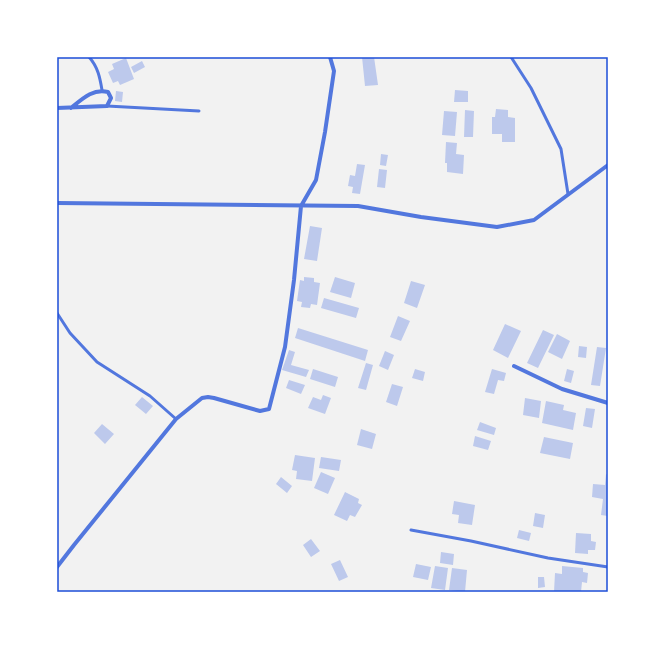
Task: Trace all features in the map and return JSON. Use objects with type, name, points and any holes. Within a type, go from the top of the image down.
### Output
[{"type":"street","points":[[57,568],[176,419],[202,398],[208,397],[260,411],[269,409],[285,347],[294,280],[301,206],[316,180],[325,132],[334,71],[330,57]]},
{"type":"street","points":[[57,108],[71,108],[108,106],[111,98],[108,92],[102,90],[87,95],[71,108]]},
{"type":"street","points":[[57,203],[358,206],[421,217],[497,227],[534,220],[608,165]]},
{"type":"street","points":[[514,366],[562,390],[608,403]]},
{"type":"lane","points":[[89,57],[93,61],[100,75],[102,90]]},
{"type":"lane","points":[[511,57],[530,88],[561,149],[568,194]]},
{"type":"lane","points":[[108,106],[199,111]]},
{"type":"lane","points":[[57,313],[70,333],[98,362],[150,396],[176,419]]},
{"type":"lane","points":[[411,530],[548,558],[608,567]]},
{"type":"building","points":[[362,57],[374,57],[378,85],[365,86]]},
{"type":"building","points":[[126,58],[134,79],[120,85],[118,81],[113,83],[108,72],[114,69],[112,64]]},
{"type":"building","points":[[142,61],[145,67],[134,73],[131,67]]},
{"type":"building","points":[[455,90],[468,91],[468,102],[454,102]]},
{"type":"building","points":[[116,91],[123,92],[122,102],[115,101]]},
{"type":"building","points":[[496,109],[508,110],[508,117],[515,118],[515,142],[502,142],[502,134],[492,134],[492,117],[495,117]]},
{"type":"building","points":[[465,110],[474,111],[473,137],[464,137]]},
{"type":"building","points":[[444,111],[457,112],[455,136],[442,135]]},
{"type":"building","points":[[446,142],[457,143],[456,154],[464,155],[463,174],[447,172],[447,163],[445,163]]},
{"type":"building","points":[[381,154],[388,155],[386,166],[380,165]]},
{"type":"building","points":[[357,164],[365,165],[360,194],[352,193],[353,187],[348,186],[350,175],[355,176]]},
{"type":"building","points":[[379,169],[387,170],[385,188],[377,187]]},
{"type":"building","points":[[310,226],[322,228],[317,261],[304,259]]},
{"type":"building","points":[[304,277],[314,278],[314,282],[320,283],[317,305],[311,304],[310,308],[301,307],[302,302],[297,301],[300,280],[304,281]]},
{"type":"building","points":[[335,277],[355,283],[351,298],[330,292]]},
{"type":"building","points":[[411,281],[425,285],[417,308],[404,303]]},
{"type":"building","points":[[324,298],[359,308],[356,318],[321,308]]},
{"type":"building","points":[[398,316],[410,321],[401,341],[390,337]]},
{"type":"building","points":[[505,324],[521,331],[508,358],[493,350]]},
{"type":"building","points":[[298,328],[368,350],[365,361],[295,338]]},
{"type":"building","points":[[543,330],[554,335],[538,368],[527,363]]},
{"type":"building","points":[[557,334],[570,341],[562,359],[548,352]]},
{"type":"building","points":[[579,346],[587,347],[586,358],[578,357]]},
{"type":"building","points":[[597,347],[606,348],[600,386],[591,385]]},
{"type":"building","points":[[289,350],[295,352],[291,365],[309,370],[306,377],[282,370]]},
{"type":"building","points":[[385,351],[394,355],[388,370],[379,366]]},
{"type":"building","points":[[366,363],[373,365],[366,390],[358,388]]},
{"type":"building","points":[[313,369],[338,377],[335,387],[310,379]]},
{"type":"building","points":[[415,369],[425,372],[423,381],[412,378]]},
{"type":"building","points":[[492,369],[506,373],[504,381],[498,380],[494,394],[485,392]]},
{"type":"building","points":[[567,369],[574,371],[571,383],[564,381]]},
{"type":"building","points":[[289,380],[305,385],[301,394],[286,388]]},
{"type":"building","points":[[392,384],[403,387],[397,406],[386,402]]},
{"type":"building","points":[[323,395],[331,398],[325,414],[308,408],[313,397],[321,400]]},
{"type":"building","points":[[142,397],[153,406],[146,414],[135,405]]},
{"type":"building","points":[[525,398],[541,401],[539,418],[523,415]]},
{"type":"building","points":[[546,401],[564,405],[563,410],[576,413],[573,430],[542,423]]},
{"type":"building","points":[[586,408],[595,409],[592,428],[583,426]]},
{"type":"building","points":[[480,422],[496,428],[494,435],[477,430]]},
{"type":"building","points":[[102,424],[114,434],[105,444],[94,433]]},
{"type":"building","points":[[361,429],[376,434],[372,449],[357,445]]},
{"type":"building","points":[[475,436],[491,441],[488,450],[473,446]]},
{"type":"building","points":[[544,437],[573,443],[570,459],[540,453]]},
{"type":"building","points":[[295,455],[315,458],[312,481],[296,479],[297,471],[292,470]]},
{"type":"building","points":[[321,457],[341,460],[339,471],[319,468]]},
{"type":"building","points":[[321,472],[335,478],[328,494],[314,488]]},
{"type":"building","points":[[606,474],[608,475],[608,516],[601,515],[603,499],[592,497],[593,484],[605,485]]},
{"type":"building","points":[[281,477],[292,486],[287,493],[276,484]]},
{"type":"building","points":[[345,492],[359,499],[358,503],[362,505],[355,517],[350,515],[347,521],[334,515]]},
{"type":"building","points":[[454,501],[475,505],[472,525],[458,523],[459,515],[452,514]]},
{"type":"building","points":[[535,513],[545,515],[543,528],[533,526]]},
{"type":"building","points":[[519,530],[531,533],[529,541],[517,538]]},
{"type":"building","points":[[576,533],[591,534],[591,541],[596,542],[595,550],[588,550],[588,554],[575,553]]},
{"type":"building","points":[[311,539],[320,551],[311,557],[303,545]]},
{"type":"building","points":[[441,552],[454,554],[453,565],[440,563]]},
{"type":"building","points":[[340,560],[348,577],[339,581],[331,564]]},
{"type":"building","points":[[416,564],[431,567],[428,580],[413,577]]},
{"type":"building","points":[[435,566],[448,568],[445,590],[431,588]]},
{"type":"building","points":[[562,566],[583,568],[583,572],[588,573],[587,583],[582,582],[581,592],[554,592],[555,573],[562,574]]},
{"type":"building","points":[[452,568],[467,570],[465,592],[449,590]]},
{"type":"building","points":[[538,577],[544,577],[545,587],[538,588]]}]
